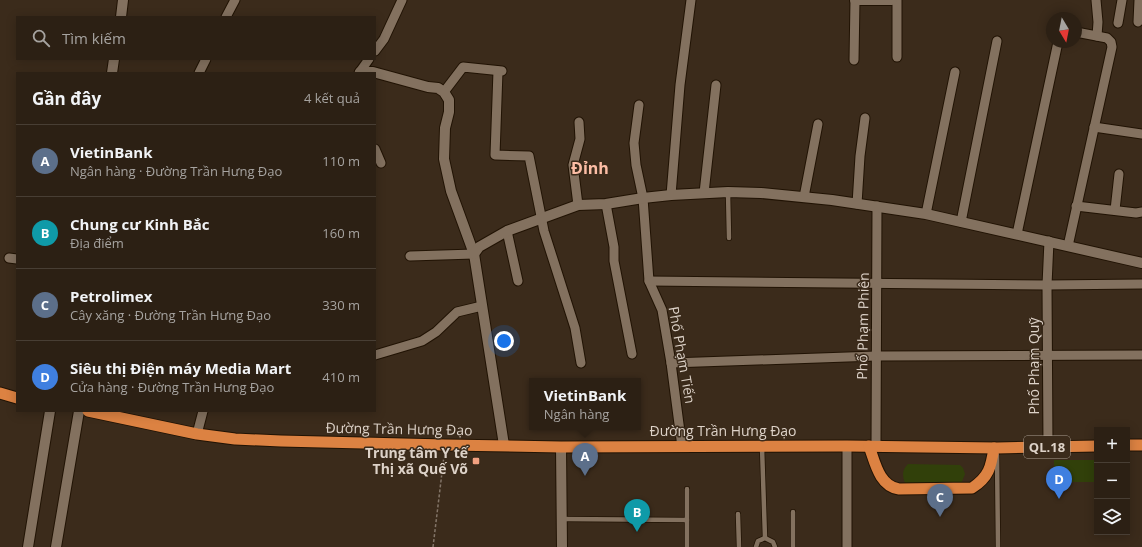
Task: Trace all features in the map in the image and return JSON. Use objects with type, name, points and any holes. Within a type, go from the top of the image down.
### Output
[{"type":"highway","points":[[0,394],[16,398]]},
{"type":"highway","name":"Đường Trần Hưng Đạo","points":[[93,412],[197,434],[235,439],[281,441],[561,447],[872,446],[996,448],[1094,446]]},
{"type":"highway","points":[[1130,445],[1142,445]]},
{"type":"highway","points":[[872,446],[877,468],[884,481],[894,488],[899,489],[972,488],[980,483],[988,472],[996,448]]},
{"type":"street","points":[[121,16],[123,0]]},
{"type":"street","points":[[227,16],[235,0]]},
{"type":"street","points":[[376,50],[384,39],[402,0]]},
{"type":"street","points":[[671,195],[680,85],[691,0]]},
{"type":"street","points":[[854,60],[855,0],[892,0]]},
{"type":"street","points":[[896,0],[897,57]]},
{"type":"street","points":[[1096,0],[1098,22],[1097,36]]},
{"type":"street","points":[[1118,23],[1122,0]]},
{"type":"street","points":[[1138,22],[1139,0]]},
{"type":"street","points":[[1068,246],[1112,47],[1111,42],[1107,38],[1082,33]]},
{"type":"street","points":[[961,222],[997,41]]},
{"type":"street","points":[[1017,234],[1057,48]]},
{"type":"street","points":[[112,72],[114,60]]},
{"type":"street","points":[[200,72],[206,60]]},
{"type":"street","points":[[360,72],[368,60]]},
{"type":"street","points":[[444,92],[463,67],[500,71],[495,155],[529,156],[544,231],[575,328],[582,363]]},
{"type":"street","points":[[360,72],[373,72]]},
{"type":"street","points":[[926,214],[955,72]]},
{"type":"street","points":[[376,73],[428,87],[438,88],[444,92],[449,100],[449,112],[445,128],[444,158],[451,191],[474,254],[504,445]]},
{"type":"street","points":[[704,193],[716,85]]},
{"type":"street","name":"Phố Phạm Tiến","points":[[639,105],[634,143],[636,165],[643,198],[649,281],[662,310],[672,363],[682,447]]},
{"type":"street","points":[[857,204],[865,118]]},
{"type":"street","points":[[578,122],[580,139],[573,166],[578,205]]},
{"type":"street","points":[[804,197],[818,124]]},
{"type":"street","points":[[1094,127],[1142,134]]},
{"type":"street","points":[[376,150],[381,163]]},
{"type":"street","points":[[1115,210],[1119,174]]},
{"type":"street","points":[[474,254],[479,247],[507,231],[578,205],[606,204],[671,195],[728,192],[804,197],[926,214],[1142,262]]},
{"type":"street","points":[[606,204],[614,247],[614,261],[632,354]]},
{"type":"street","name":"Phố Phạm Phiên","points":[[872,446],[876,356],[877,206]]},
{"type":"street","points":[[1076,206],[1142,212]]},
{"type":"street","points":[[507,231],[518,281]]},
{"type":"street","name":"Phố Phạm Quỹ","points":[[1048,447],[1049,241]]},
{"type":"street","points":[[410,256],[474,254]]},
{"type":"street","points":[[649,281],[877,284],[1142,284]]},
{"type":"street","points":[[376,355],[422,341],[436,332],[457,312],[482,306]]},
{"type":"street","points":[[672,363],[876,356],[1142,355]]},
{"type":"street","points":[[28,547],[50,412]]},
{"type":"street","points":[[56,547],[79,412]]},
{"type":"street","points":[[197,434],[203,412]]},
{"type":"street","points":[[847,446],[847,547]]},
{"type":"street","points":[[561,447],[562,547]]},
{"type":"lane","points":[[728,192],[729,238]]},
{"type":"lane","points":[[762,446],[765,538]]},
{"type":"lane","points":[[996,448],[998,547]]},
{"type":"lane","points":[[687,489],[687,547]]},
{"type":"lane","points":[[793,512],[793,547]]},
{"type":"lane","points":[[738,514],[739,547]]},
{"type":"lane","points":[[562,519],[687,520]]},
{"type":"lane","points":[[756,547],[758,542],[765,538]]},
{"type":"lane","points":[[765,538],[772,542],[775,547]]},
{"type":"path","points":[[434,547],[445,445]]},
{"type":"green space","points":[[1054,460],[1094,460],[1094,482],[1054,482]]},
{"type":"green space","points":[[908,464],[960,465],[965,474],[961,484],[905,483],[903,473]]},
{"type":"place","name":"Trung tâm Y tế Thị xã Quế Võ","points":[[476,461]]},
{"type":"place","name":"VietinBank","points":[[585,476]]},
{"type":"place","name":"Siêu thị Điện máy Media Mart","points":[[1059,499]]},
{"type":"place","name":"Petrolimex","points":[[940,517]]},
{"type":"place","name":"Chung cư Kinh Bắc","points":[[637,532]]},
{"type":"district","name":"Đỉnh","points":[[590,168]]}]
